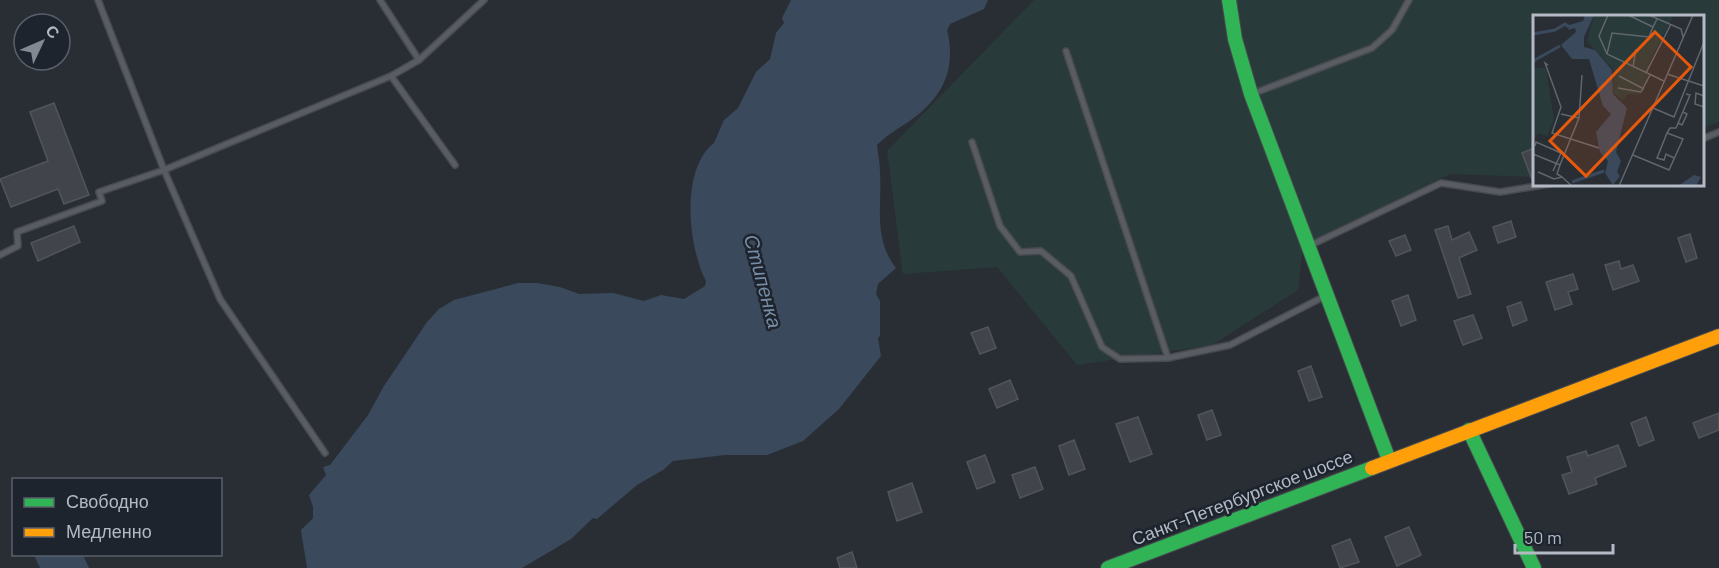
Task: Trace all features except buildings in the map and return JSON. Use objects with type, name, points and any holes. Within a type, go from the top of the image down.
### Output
[{"type":"main road","points":[[1229,0],[1235,39],[1251,94],[1389,460]]},
{"type":"main road","name":"Санкт-Петербургское шоссе","points":[[1108,568],[1719,336]]},
{"type":"main road","points":[[1469,430],[1534,568]]},
{"type":"lane","points":[[98,0],[164,170],[220,299],[326,453]]},
{"type":"lane","points":[[380,0],[419,60]]},
{"type":"lane","points":[[0,255],[18,246],[17,232],[102,201],[99,192],[164,170],[391,76],[419,60],[484,0]]},
{"type":"lane","points":[[1251,94],[1372,48],[1392,30],[1409,0]]},
{"type":"lane","points":[[1066,51],[1167,358]]},
{"type":"lane","points":[[391,76],[455,165]]},
{"type":"lane","points":[[1704,138],[1719,132]]},
{"type":"lane","points":[[972,142],[1000,226],[1020,252],[1041,251],[1071,276],[1102,347],[1120,359],[1167,358],[1230,345],[1326,295]]},
{"type":"lane","points":[[1308,247],[1441,183],[1500,192],[1537,186]]},
{"type":"shaded area","points":[[1034,0],[1719,0],[1719,122],[1704,128],[1704,15],[1533,15],[1533,177],[1450,174],[1303,246],[1298,290],[1212,345],[1077,365],[997,267],[903,274],[887,151]]},
{"type":"water","name":"Стипенка","points":[[791,0],[988,0],[984,9],[950,24],[947,30],[949,67],[941,89],[934,99],[915,117],[877,145],[880,170],[881,234],[884,246],[896,268],[878,284],[876,294],[880,301],[880,336],[878,338],[881,356],[839,409],[803,441],[767,455],[725,455],[673,461],[663,470],[637,485],[597,519],[593,518],[571,539],[522,568],[307,568],[301,530],[313,518],[313,507],[309,495],[326,475],[323,467],[330,465],[368,415],[384,386],[427,322],[439,309],[454,300],[518,283],[537,283],[560,287],[579,294],[613,293],[644,301],[661,295],[684,299],[705,286],[706,281],[695,249],[690,209],[696,171],[703,155],[714,143],[724,120],[738,108],[756,72],[770,59],[776,33],[784,23],[782,18]]},
{"type":"water","points":[[34,556],[83,556],[89,568],[40,568]]},
{"type":"traffic: fast","points":[[1229,0],[1235,39],[1251,94],[1389,460]]},
{"type":"traffic: fast","points":[[1469,430],[1534,568]]},
{"type":"traffic: fast","points":[[1108,568],[1372,468]]},
{"type":"traffic: slow","points":[[1372,468],[1719,336]]}]
